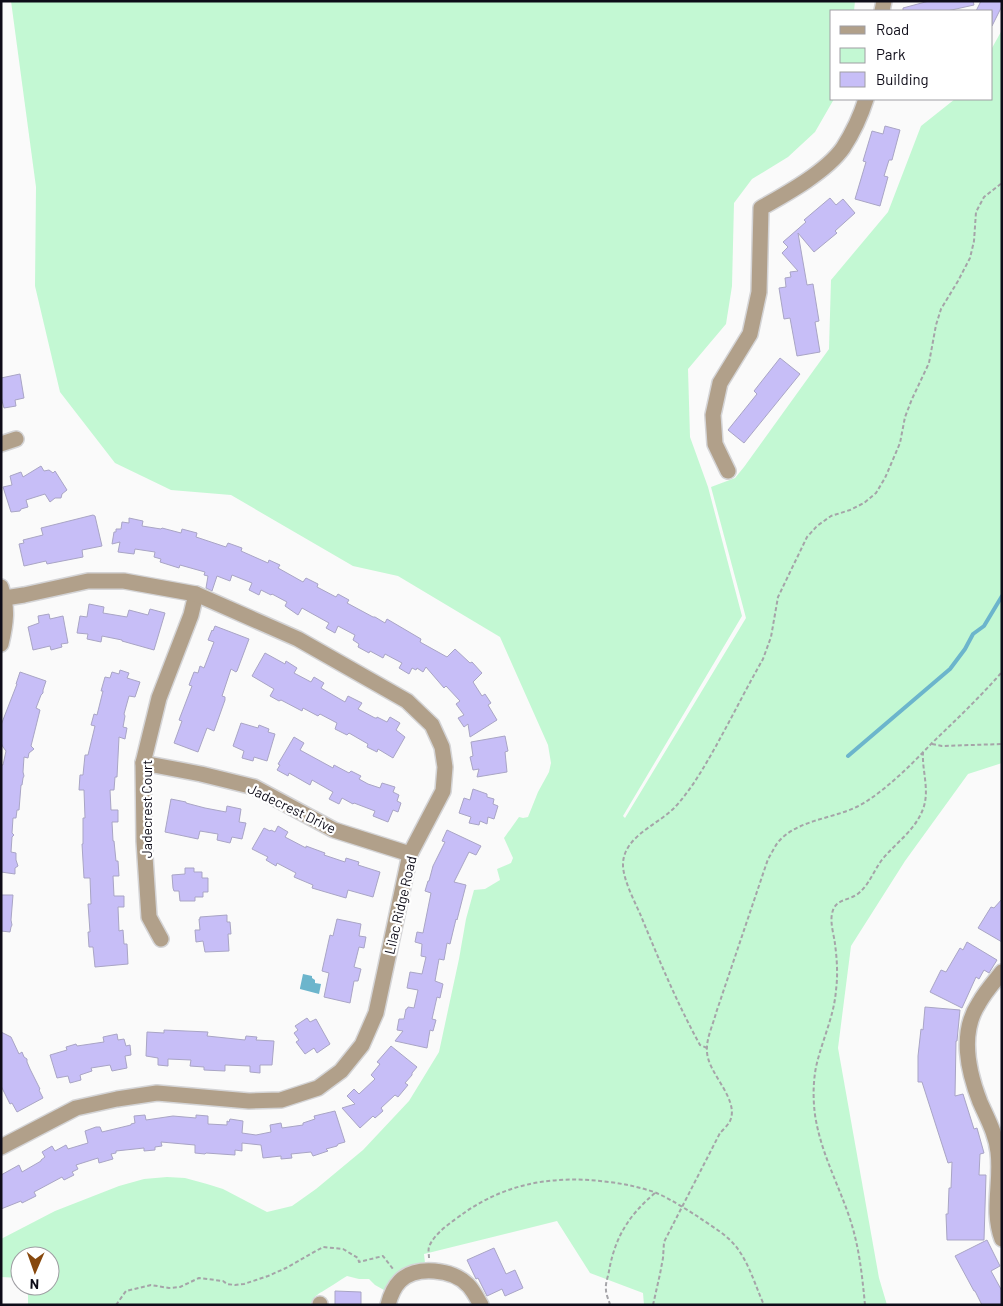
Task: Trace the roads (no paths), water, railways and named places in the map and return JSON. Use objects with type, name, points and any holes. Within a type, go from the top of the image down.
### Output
[{"type":"street","points":[[728,471],[715,444],[713,415],[720,383],[750,334],[752,326],[759,292],[761,208],[793,190],[826,165],[842,149],[866,100]]},
{"type":"street","points":[[1,444],[16,439]]},
{"type":"street","name":"Lilac Ridge Road","points":[[3,592],[24,595],[88,581],[124,581],[196,594],[298,639],[407,701],[432,725],[442,747],[445,767],[443,791],[410,854],[376,1012],[362,1045],[341,1071],[318,1088],[281,1100],[249,1101],[157,1094],[117,1099],[76,1108],[3,1143]]},
{"type":"street","points":[[1,644],[6,622],[3,592]]},
{"type":"street","name":"Jadecrest Court","points":[[161,938],[149,917],[144,841],[143,763],[159,698],[196,594]]},
{"type":"street","name":"Jadecrest Drive","points":[[143,763],[201,774],[254,787],[334,830],[410,854]]},
{"type":"street","points":[[1002,972],[978,1003],[970,1019],[967,1059],[973,1083],[997,1141],[999,1162],[996,1214],[998,1230],[1002,1239]]},
{"type":"street","points":[[388,1305],[390,1297],[400,1280],[414,1272],[432,1270],[449,1273],[468,1284],[481,1305]]},
{"type":"water","points":[[303,974],[312,976],[315,983],[321,984],[319,994],[300,989]]},
{"type":"waterway","points":[[848,756],[950,669],[965,649],[973,634],[984,626],[1002,596]]}]
